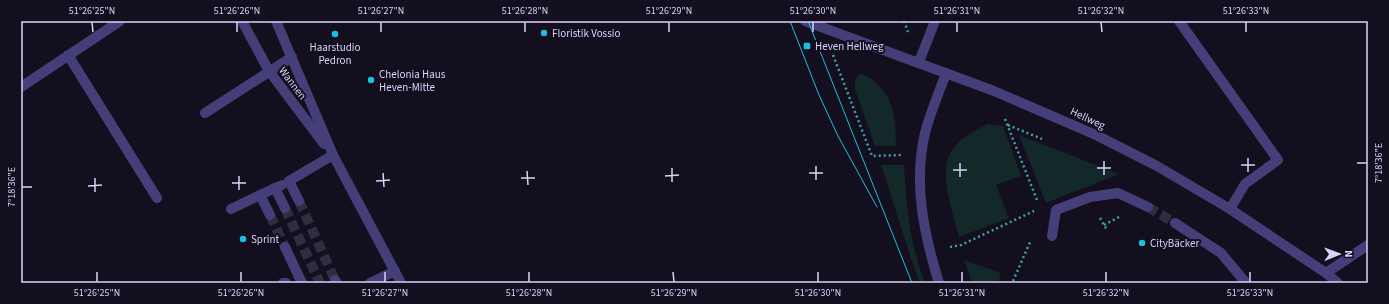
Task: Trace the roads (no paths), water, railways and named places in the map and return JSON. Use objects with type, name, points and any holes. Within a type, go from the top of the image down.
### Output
[{"type":"street","points":[[21,87],[120,21]]},
{"type":"street","name":"Wannen","points":[[242,21],[269,71],[332,155]]},
{"type":"street","name":"Wannen","points":[[276,21],[332,155],[401,283]]},
{"type":"street","name":"Hellweg","points":[[805,21],[919,62],[1045,112],[1157,166],[1230,209],[1326,273],[1338,283]]},
{"type":"street","points":[[919,62],[935,21]]},
{"type":"street","points":[[1179,21],[1278,160],[1245,184],[1230,209]]},
{"type":"street","points":[[68,55],[157,198]]},
{"type":"street","points":[[205,113],[269,71],[292,58]]},
{"type":"street","points":[[939,283],[929,250],[923,222],[920,185],[921,154],[925,132],[946,73]]},
{"type":"street","points":[[231,209],[276,188],[332,155]]},
{"type":"street","points":[[289,181],[299,201]]},
{"type":"street","points":[[276,188],[285,208]]},
{"type":"street","points":[[1052,236],[1056,210],[1090,197],[1118,193],[1148,207]]},
{"type":"street","points":[[260,195],[270,215]]},
{"type":"street","points":[[1175,223],[1221,253],[1246,283]]},
{"type":"street","points":[[1326,273],[1368,245]]},
{"type":"street","points":[[285,247],[302,283]]},
{"type":"street","points":[[370,283],[395,271]]},
{"type":"tunnel","points":[[299,201],[335,280]]},
{"type":"tunnel","points":[[1148,207],[1175,223]]},
{"type":"tunnel","points":[[285,208],[320,283]]},
{"type":"tunnel","points":[[270,215],[285,247]]},
{"type":"tram line","points":[[790,21],[819,95],[838,136],[877,207]]},
{"type":"tram line","points":[[808,21],[912,283]]},
{"type":"place","name":"Floristik Vossio","points":[[544,33]]},
{"type":"place","name":"Haarstudio Pedron","points":[[335,34]]},
{"type":"place","name":"Heven Hellweg","points":[[807,46]]},
{"type":"place","name":"Chelonia Haus Heven-Mitte","points":[[371,80]]},
{"type":"place","name":"Sprint","points":[[243,239]]},
{"type":"place","name":"CityBäcker","points":[[1142,243]]}]
